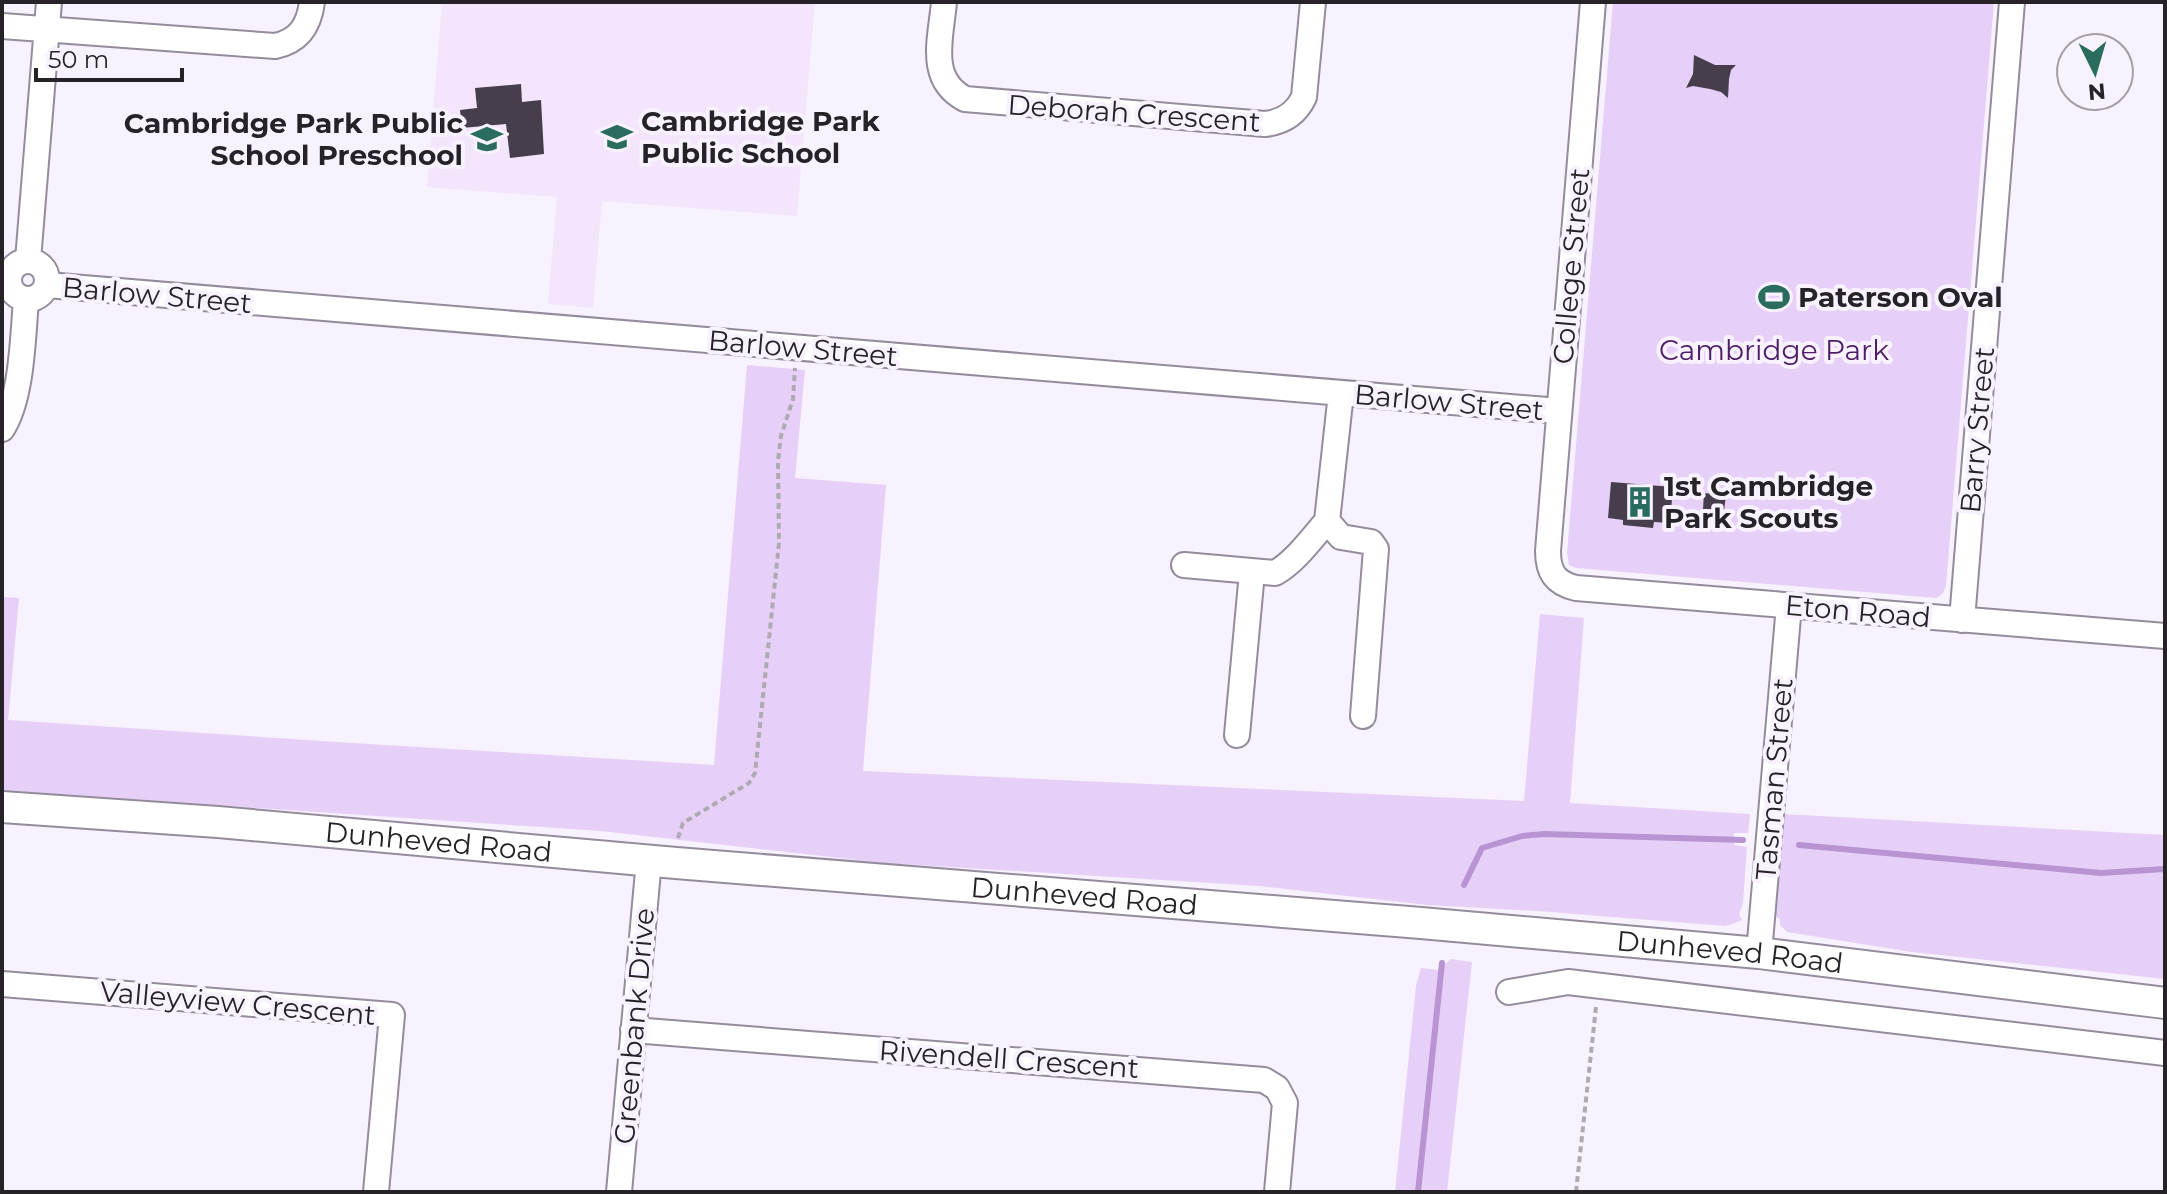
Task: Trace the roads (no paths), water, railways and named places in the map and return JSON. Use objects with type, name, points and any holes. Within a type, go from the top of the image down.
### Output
[{"type":"main road","name":"Dunheved Road","points":[[2,807],[218,822],[1759,953],[2165,1003]]},
{"type":"street","points":[[13,269],[34,261],[44,268],[47,285],[37,297],[26,299],[11,291],[8,280],[13,269],[49,2]]},
{"type":"street","points":[[2,26],[275,46],[295,39],[303,30],[309,20],[312,2]]},
{"type":"street","name":"Deborah Crescent","points":[[944,2],[939,57],[941,71],[952,91],[965,99],[1265,124],[1286,118],[1304,97],[1313,2]]},
{"type":"street","name":"College Street","points":[[1554,577],[1548,551],[1593,2]]},
{"type":"street","name":"Barry Street","points":[[1962,620],[2012,2]]},
{"type":"street","name":"Barlow Street","points":[[47,285],[1559,411]]},
{"type":"street","points":[[2,429],[9,419],[15,396],[26,299]]},
{"type":"street","points":[[1184,565],[1252,572],[1280,571],[1327,521],[1341,393]]},
{"type":"street","points":[[1327,521],[1341,537],[1371,542],[1376,549],[1363,716]]},
{"type":"street","points":[[1237,735],[1252,572]]},
{"type":"street","name":"Eton Road","points":[[1554,577],[1558,582],[1576,588],[2165,636]]},
{"type":"street","name":"Tasman Street","points":[[1759,953],[1789,605]]},
{"type":"street","name":"Greenbank Drive","points":[[619,1192],[649,860]]},
{"type":"street","name":"Dunheved Road","points":[[1509,992],[1568,982],[2165,1053]]},
{"type":"street","name":"Valleyview Crescent","points":[[2,984],[392,1015],[376,1192]]},
{"type":"street","name":"Rivendell Crescent","points":[[633,1030],[1264,1080],[1277,1088],[1285,1103],[1277,1192]]},
{"type":"waterway","points":[[1464,885],[1482,848],[1522,836],[1743,840]]},
{"type":"waterway","points":[[1799,845],[2101,873],[2165,869]]},
{"type":"waterway","points":[[1418,1192],[1442,963]]},
{"type":"place","name":"Cambridge Park Public School","points":[[617,137]]},
{"type":"place","name":"Cambridge Park Public School Preschool","points":[[487,139]]},
{"type":"place","name":"Paterson Oval","points":[[1774,297]]},
{"type":"place","name":"1st Cambridge Park Scouts","points":[[1640,502]]},
{"type":"park label","name":"Cambridge Park","points":[[1774,350]]}]
